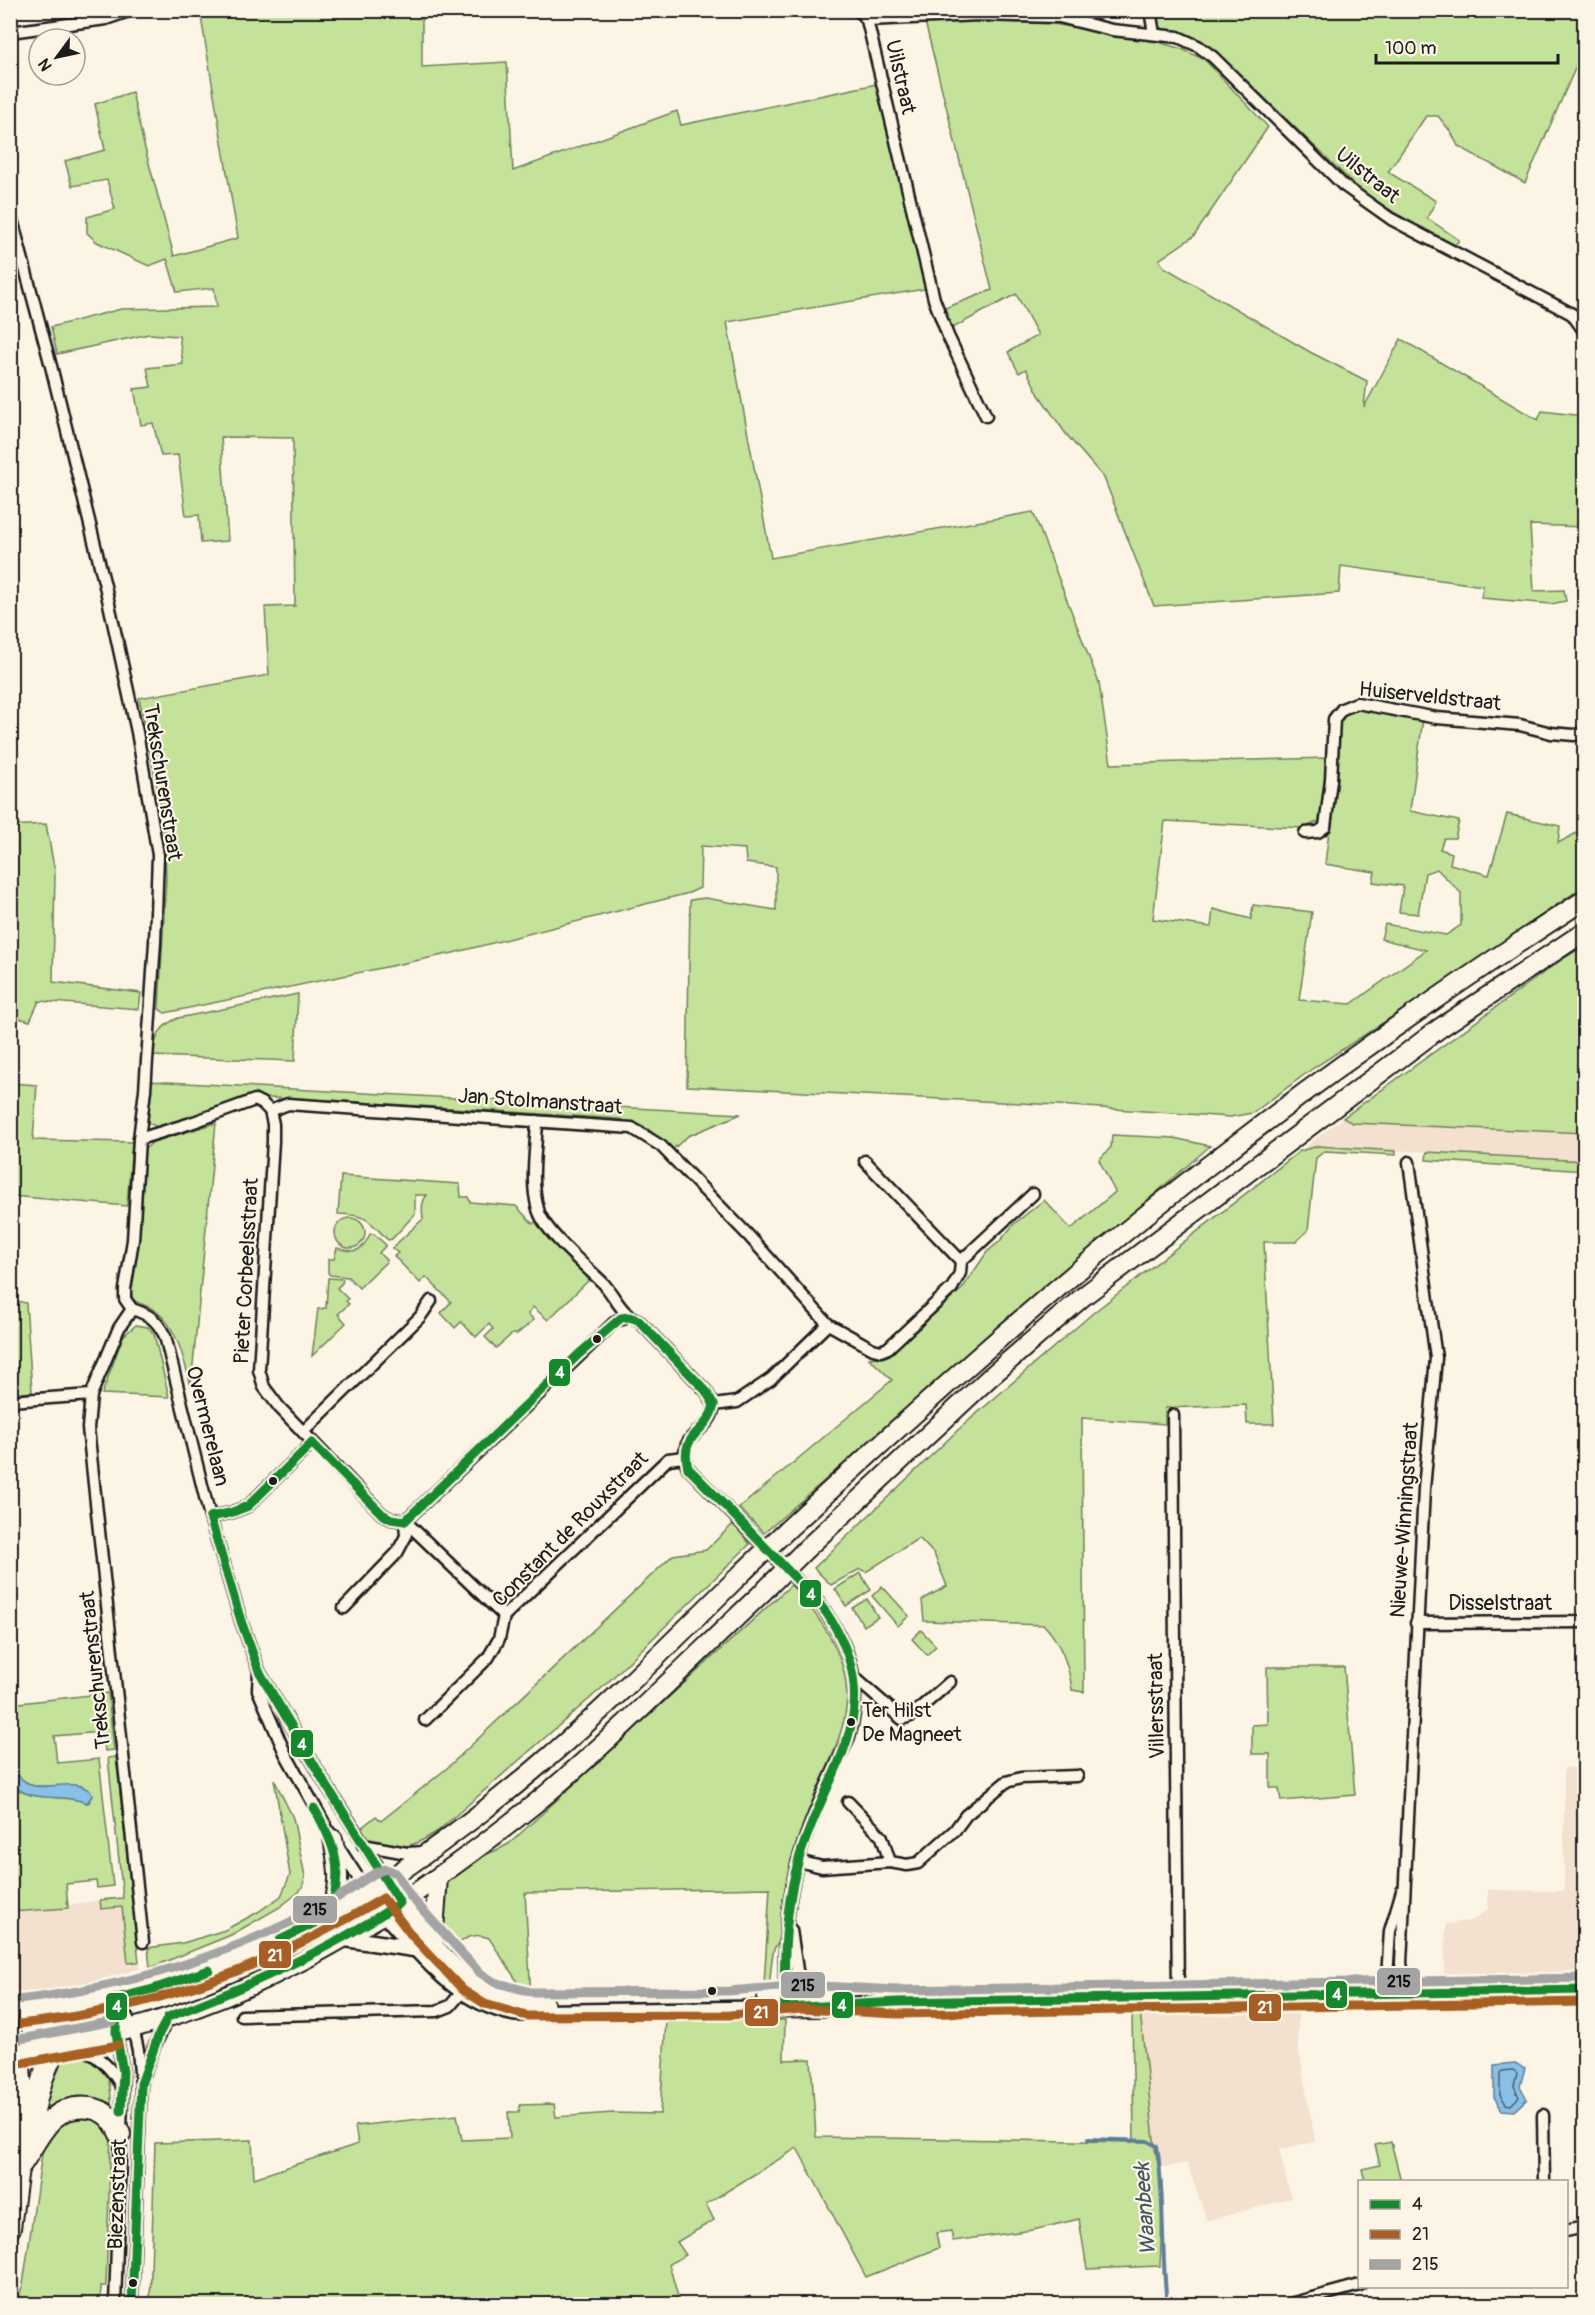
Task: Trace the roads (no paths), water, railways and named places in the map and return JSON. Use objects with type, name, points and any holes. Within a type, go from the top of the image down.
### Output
[{"type":"highway","points":[[19,2168],[32,2130],[37,2092],[42,2075],[66,2043]]},
{"type":"highway","points":[[10,2228],[24,2123],[15,2052]]},
{"type":"highway","points":[[19,2168],[43,2129],[56,2116],[69,2109],[84,2108],[102,2112],[116,2124],[120,2134]]},
{"type":"main road","points":[[10,2013],[65,2008],[117,1998],[213,1970],[328,1916],[369,1893],[429,1852],[537,1767],[623,1690],[788,1529],[979,1356],[1057,1289],[1215,1160],[1299,1096],[1428,1005],[1584,900]]},
{"type":"main road","points":[[10,2028],[15,2052],[125,2030],[168,2017],[269,1976],[385,1914],[438,1877],[544,1796],[644,1706],[806,1549],[989,1378],[1085,1294],[1440,1028],[1584,932]]},
{"type":"main road","points":[[328,1916],[335,1900],[339,1874],[333,1839]]},
{"type":"main road","points":[[425,1946],[438,1877]]},
{"type":"main road","points":[[387,1881],[425,1946]]},
{"type":"main road","points":[[369,1893],[385,1914],[425,1946],[483,2004],[515,2013],[802,2002],[1584,1989]]},
{"type":"main road","points":[[342,1938],[425,1946]]},
{"type":"street","points":[[10,32],[106,19],[132,10]]},
{"type":"street","points":[[858,10],[867,20]]},
{"type":"street","points":[[1150,10],[1154,34]]},
{"type":"street","name":"Uilstraat","points":[[986,416],[948,336],[934,299],[867,20],[979,15],[1059,17],[1112,30],[1178,37],[1198,46],[1213,57],[1343,184],[1391,219],[1572,314],[1583,324]]},
{"type":"street","name":"Trekschurenstraat","points":[[10,212],[51,366],[108,601],[137,732],[158,855],[155,942],[133,1240],[125,1289],[125,1299],[132,1308],[119,1328],[91,1395],[88,1428],[143,1942]]},
{"type":"street","name":"Huiserveldstraat","points":[[1305,833],[1318,832],[1324,827],[1331,780],[1334,719],[1341,709],[1357,703],[1437,718],[1520,725],[1551,733],[1574,735],[1584,733]]},
{"type":"street","name":"Jan Stolmanstraat","points":[[139,1139],[255,1100],[270,1111],[288,1104],[632,1128],[661,1146],[748,1235],[828,1324],[881,1351],[888,1348],[957,1282],[961,1262],[1033,1194]]},
{"type":"street","name":"Pieter Corbeelsstraat","points":[[270,1111],[273,1141],[259,1370],[264,1387],[312,1443],[382,1514],[391,1519],[405,1521],[504,1616]]},
{"type":"street","points":[[537,1121],[535,1193],[538,1211],[546,1225],[606,1287],[629,1317],[638,1320],[706,1391],[714,1405],[738,1402],[771,1379],[828,1324]]},
{"type":"street","points":[[865,1161],[961,1262]]},
{"type":"street","name":"Nieuwe-Winningstraat","points":[[1406,1993],[1401,1963],[1416,1686],[1416,1623],[1424,1489],[1436,1358],[1409,1162]]},
{"type":"street","points":[[303,1432],[420,1317],[431,1301]]},
{"type":"street","name":"Overmerelaan","points":[[132,1308],[158,1322],[165,1336],[210,1517],[240,1621],[259,1671],[387,1881]]},
{"type":"street","points":[[344,1608],[398,1553],[406,1536],[405,1521],[616,1321],[629,1317]]},
{"type":"street","points":[[10,1401],[91,1395]]},
{"type":"street","name":"Constant de Rouxstraat","points":[[714,1405],[711,1416],[686,1444],[684,1457],[688,1468],[819,1603],[836,1626],[848,1651],[855,1678],[854,1717],[849,1737],[798,1861],[786,1941],[785,2003]]},
{"type":"street","name":"Villersstraat","points":[[1173,1415],[1178,1997]]},
{"type":"street","points":[[210,1517],[248,1506],[312,1443]]},
{"type":"street","name":"Constant de Rouxstraat","points":[[425,1720],[488,1658],[499,1639],[504,1616],[668,1460],[684,1457]]},
{"type":"street","name":"Disselstraat","points":[[1416,1623],[1584,1622]]},
{"type":"street","name":"Overmerelaan","points":[[259,1671],[258,1690],[277,1738],[309,1799],[369,1893]]},
{"type":"street","points":[[855,1678],[902,1719],[910,1716],[950,1682]]},
{"type":"street","points":[[798,1861],[822,1867],[890,1862],[907,1865],[918,1863],[955,1830],[966,1815],[1005,1782],[1021,1778],[1077,1776]]},
{"type":"street","points":[[848,1802],[882,1838],[890,1862]]},
{"type":"street","points":[[363,1845],[407,1853],[429,1852]]},
{"type":"street","name":"Nieuwe-Winningstraat","points":[[1386,1993],[1390,1931],[1404,1882]]},
{"type":"street","points":[[789,1917],[802,2002]]},
{"type":"street","points":[[242,2016],[438,2011],[450,2006],[467,1987]]},
{"type":"street","name":"Biezenstraat","points":[[117,1998],[125,2030],[138,2050],[141,2084],[132,2304]]},
{"type":"street","name":"Biezenstraat","points":[[115,2304],[122,2090],[121,2052],[125,2030],[117,1998]]},
{"type":"street","name":"Biezenstraat","points":[[141,2084],[159,2034],[168,2017]]},
{"type":"street","points":[[66,2043],[104,2062],[112,2070],[122,2090]]},
{"type":"street","points":[[1543,2115],[1544,2180]]},
{"type":"street","points":[[1568,2231],[1584,2227]]},
{"type":"street","points":[[1290,2304],[1358,2284]]},
{"type":"water","points":[[11,1769],[21,1779],[34,1786],[78,1786],[91,1792],[92,1796],[87,1803],[67,1798],[28,1794],[11,1783]]},
{"type":"water","points":[[1515,2063],[1525,2068],[1520,2086],[1527,2099],[1514,2111],[1502,2110],[1494,2097],[1494,2065]]},
{"type":"waterway","name":"Waanbeek","points":[[1088,2139],[1147,2141],[1157,2146],[1167,2304]]},
{"type":"place","name":"Ter Hilst De Magneet","points":[[851,1722]]}]
